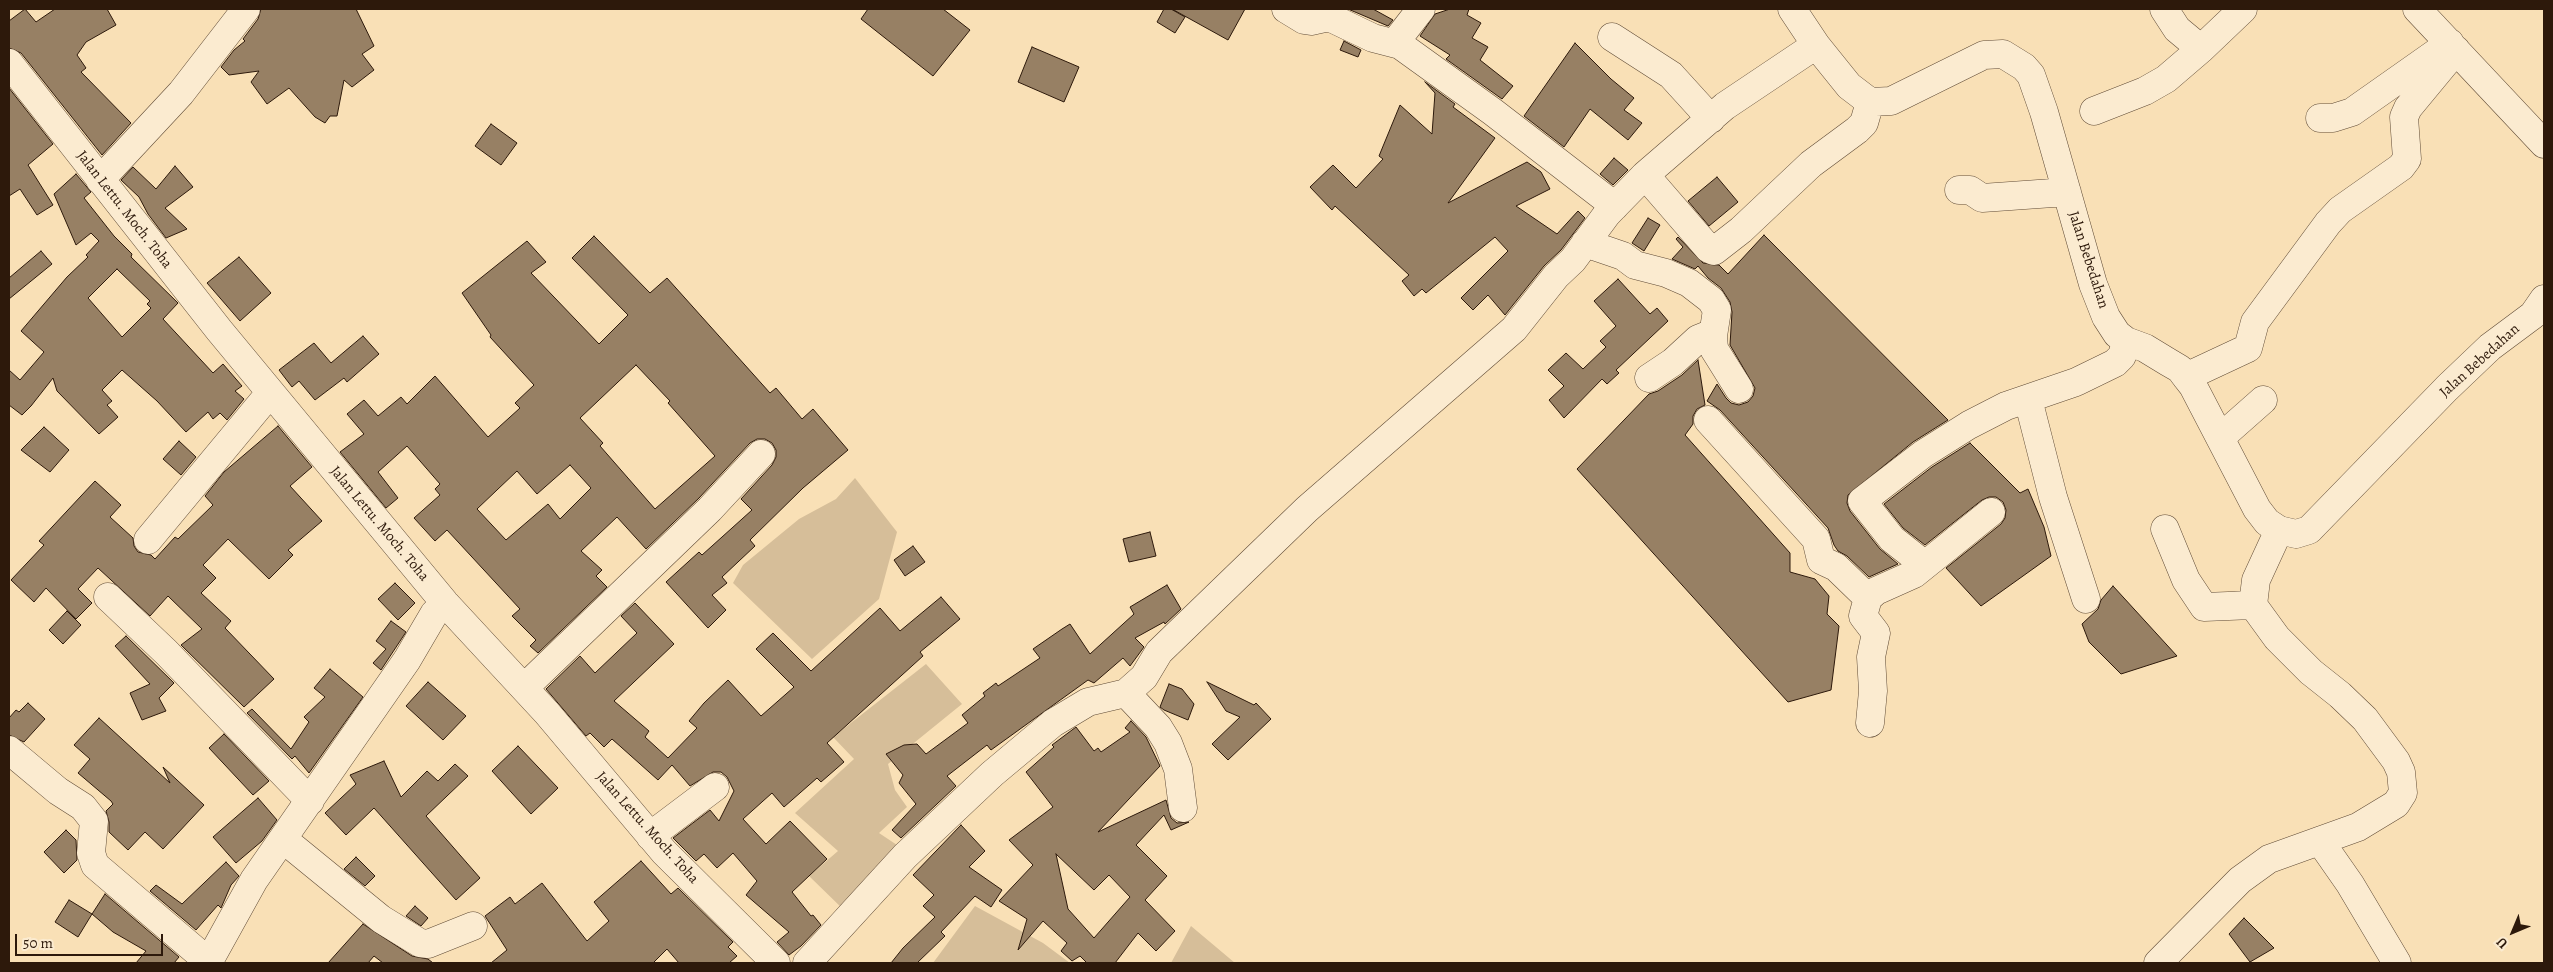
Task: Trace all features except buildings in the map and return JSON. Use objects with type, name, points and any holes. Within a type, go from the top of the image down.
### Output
[{"type":"street","points":[[100,180],[181,93],[246,9]]},
{"type":"street","points":[[1286,9],[1304,20],[1311,21],[1329,17],[1373,38],[1400,45],[1493,112],[1615,206]]},
{"type":"street","points":[[1400,45],[1397,41],[1421,9]]},
{"type":"street","points":[[1645,175],[1709,249],[1714,251],[1741,230],[1811,164],[1864,123],[1870,102],[1849,86],[1816,45],[1792,9]]},
{"type":"street","points":[[2164,9],[2176,29],[2201,50]]},
{"type":"street","points":[[2094,111],[2159,83],[2201,50],[2243,9]]},
{"type":"street","points":[[2417,9],[2544,144]]},
{"type":"street","points":[[1612,37],[1671,75],[1711,118]]},
{"type":"street","points":[[807,963],[832,939],[905,856],[992,774],[1053,723],[1088,702],[1126,693],[1144,677],[1159,652],[1307,509],[1514,330],[1615,206],[1645,175],[1725,106],[1816,45]]},
{"type":"street","points":[[2320,118],[2333,118],[2352,112],[2453,47]]},
{"type":"street","points":[[2186,377],[2248,348],[2256,322],[2328,223],[2340,210],[2404,163],[2407,159],[2408,151],[2404,117],[2408,108],[2453,47]]},
{"type":"street","name":"Jalan Bebedahan","points":[[1870,102],[1891,101],[1984,55],[1997,54],[2008,56],[2024,67],[2030,75],[2058,155],[2066,192],[2093,284],[2106,316],[2117,334],[2126,341],[2145,348],[2180,370],[2186,377],[2193,386],[2257,509],[2267,522],[2279,530],[2296,534],[2308,530],[2447,388],[2490,348],[2533,315],[2544,299]]},
{"type":"street","name":"Jalan Lettu. Moch. Toha","points":[[9,63],[270,393],[445,603],[524,688],[650,836],[776,963]]},
{"type":"street","points":[[1959,190],[1970,190],[1982,198],[2066,192]]},
{"type":"street","points":[[1585,243],[1623,256],[1635,265],[1666,273],[1689,283],[1711,300],[1717,310],[1713,333],[1714,349],[1740,389]]},
{"type":"street","points":[[1649,378],[1673,362],[1698,339],[1713,333]]},
{"type":"street","points":[[1925,565],[1892,540],[1862,501],[1900,470],[1946,440],[2006,406],[2076,382],[2116,362],[2122,356],[2126,341]]},
{"type":"street","points":[[148,540],[270,393]]},
{"type":"street","points":[[2028,399],[2053,498],[2086,599]]},
{"type":"street","points":[[2220,438],[2263,400]]},
{"type":"street","points":[[1708,420],[1816,539],[1821,560],[1838,568],[1868,598]]},
{"type":"street","points":[[524,688],[710,509],[761,454]]},
{"type":"street","points":[[1870,723],[1873,690],[1871,658],[1876,633],[1863,616],[1868,598],[1876,591],[1908,578],[1991,512]]},
{"type":"street","points":[[2165,529],[2186,580],[2204,607],[2253,605]]},
{"type":"street","points":[[2158,963],[2240,880],[2269,859],[2358,827],[2396,804],[2403,793],[2401,772],[2396,761],[2365,719],[2340,695],[2311,672],[2276,638],[2253,605],[2256,580],[2279,530]]},
{"type":"street","points":[[108,596],[166,652],[310,801]]},
{"type":"street","points":[[9,750],[58,791],[83,807],[94,821],[91,853],[95,865],[209,962],[254,880],[407,660],[434,614],[445,603]]},
{"type":"street","points":[[1126,693],[1158,727],[1168,743],[1178,769],[1183,808]]},
{"type":"street","points":[[650,836],[716,787]]},
{"type":"street","points":[[283,839],[381,919],[420,943],[428,944],[473,926]]},
{"type":"street","points":[[2320,841],[2350,884],[2397,963]]},
{"type":"shaded area","points":[[855,478],[897,532],[879,599],[812,659],[733,583],[743,565],[799,519],[836,499]]},
{"type":"shaded area","points":[[926,664],[962,704],[888,764],[895,790],[907,807],[879,833],[903,849],[846,912],[809,876],[838,851],[795,813],[854,759],[833,737]]},
{"type":"shaded area","points":[[975,906],[1043,943],[1070,963],[933,963]]},
{"type":"shaded area","points":[[1191,926],[1235,963],[1171,963]]}]
